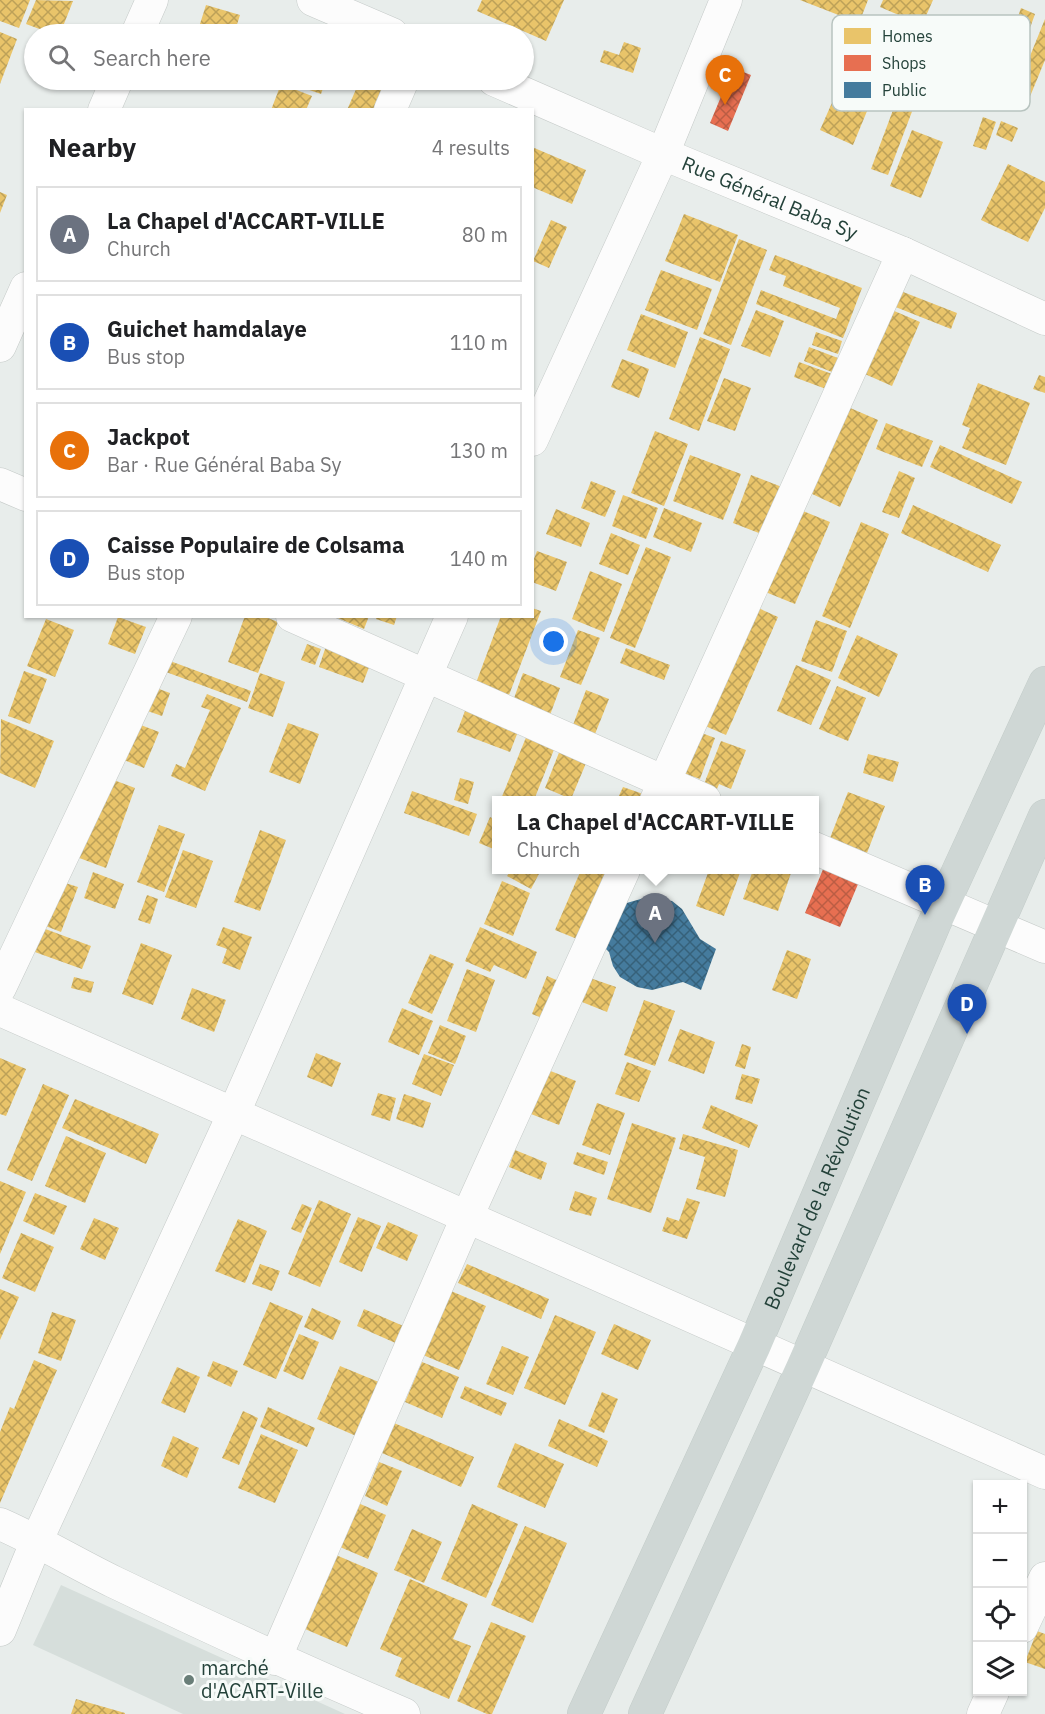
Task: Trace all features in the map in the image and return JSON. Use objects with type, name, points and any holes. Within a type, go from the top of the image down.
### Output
[{"type":"main road","name":"Boulevard de la Révolution","points":[[584,1714],[754,1346],[944,903],[1045,683]]},
{"type":"main road","points":[[645,1714],[803,1367],[1045,816]]},
{"type":"street","points":[[141,24],[152,0]]},
{"type":"street","points":[[313,0],[369,24]]},
{"type":"street","points":[[534,436],[663,154],[726,0]]},
{"type":"street","points":[[105,108],[113,90]]},
{"type":"street","points":[[391,108],[399,90]]},
{"type":"street","name":"Rue Général Baba Sy","points":[[517,90],[663,154],[903,253],[1045,319]]},
{"type":"street","points":[[660,791],[903,253]]},
{"type":"street","points":[[0,346],[24,292]]},
{"type":"street","points":[[0,484],[24,494]]},
{"type":"street","points":[[0,988],[175,618]]},
{"type":"street","points":[[296,618],[660,791],[682,796]]},
{"type":"street","points":[[0,1630],[37,1540],[233,1115],[451,618]]},
{"type":"street","points":[[819,850],[1045,947]]},
{"type":"street","points":[[275,1659],[467,1217],[622,874]]},
{"type":"street","points":[[0,1010],[1045,1473]]},
{"type":"street","points":[[0,1524],[37,1540],[110,1580],[275,1659],[404,1714]]},
{"type":"street","points":[[1027,1618],[1045,1578]]},
{"type":"street","points":[[982,1714],[991,1696]]},
{"type":"shaded area","name":"marché d'ACART-Ville","points":[[61,1585],[345,1714],[183,1714],[33,1645]]},
{"type":"building: Homes","points":[[0,0],[30,0],[19,28],[0,21]]},
{"type":"building: Homes","points":[[36,0],[73,1],[64,24],[26,24]]},
{"type":"building: Homes","points":[[482,0],[564,0],[546,41],[534,36],[534,24],[507,24],[477,11]]},
{"type":"building: Homes","points":[[800,0],[868,0],[862,15],[838,15]]},
{"type":"building: Homes","points":[[883,0],[933,0],[926,15],[899,15],[880,7]]},
{"type":"building: Homes","points":[[206,5],[240,15],[237,24],[200,24]]},
{"type":"building: Homes","points":[[1021,8],[1035,14],[1030,28],[1030,15],[1019,15]]},
{"type":"building: Homes","points":[[1045,19],[1045,60],[1030,97],[1030,56]]},
{"type":"building: Homes","points":[[0,32],[17,39],[0,84]]},
{"type":"building: Homes","points":[[624,42],[641,48],[633,73],[600,62],[604,50],[619,55]]},
{"type":"building: Homes","points":[[279,90],[296,90],[312,96],[307,108],[272,108]]},
{"type":"building: Homes","points":[[309,90],[322,90],[321,94]]},
{"type":"building: Homes","points":[[356,90],[382,90],[374,108],[348,108]]},
{"type":"building: Homes","points":[[832,103],[832,111],[867,111],[853,145],[820,130]]},
{"type":"building: Homes","points":[[893,111],[912,111],[888,175],[871,169]]},
{"type":"building: Homes","points":[[983,117],[996,122],[986,150],[973,146]]},
{"type":"building: Homes","points":[[1001,121],[1018,128],[1012,142],[996,135]]},
{"type":"building: Homes","points":[[912,130],[943,142],[921,198],[890,186]]},
{"type":"building: Homes","points":[[534,148],[586,170],[572,204],[534,188]]},
{"type":"building: Homes","points":[[1008,164],[1045,182],[1045,208],[1028,242],[981,220]]},
{"type":"building: Homes","points":[[0,192],[7,195],[0,213]]},
{"type":"building: Homes","points":[[684,214],[738,235],[720,282],[665,261]]},
{"type":"building: Homes","points":[[551,220],[567,227],[549,268],[534,261]]},
{"type":"building: Homes","points":[[739,239],[767,250],[731,345],[703,334]]},
{"type":"building: Homes","points":[[775,255],[862,288],[843,338],[756,304],[761,290],[836,319],[840,308],[783,286],[786,276],[769,270]]},
{"type":"building: Homes","points":[[661,270],[712,289],[697,330],[645,310]]},
{"type":"building: Homes","points":[[898,290],[957,313],[951,329],[893,306]]},
{"type":"building: Homes","points":[[885,307],[920,322],[892,386],[858,371]]},
{"type":"building: Homes","points":[[756,310],[784,321],[770,357],[741,346]]},
{"type":"building: Homes","points":[[641,314],[688,332],[675,368],[627,350]]},
{"type":"building: Homes","points":[[816,332],[842,341],[838,354],[812,345]]},
{"type":"building: Homes","points":[[700,337],[730,349],[699,431],[669,419]]},
{"type":"building: Homes","points":[[809,347],[838,358],[832,372],[804,361]]},
{"type":"building: Homes","points":[[622,359],[649,369],[639,398],[611,387]]},
{"type":"building: Homes","points":[[799,362],[832,374],[826,389],[794,377]]},
{"type":"building: Homes","points":[[1039,375],[1045,377],[1045,393],[1033,389]]},
{"type":"building: Homes","points":[[724,378],[751,388],[735,431],[707,421]]},
{"type":"building: Homes","points":[[978,383],[1030,403],[1006,465],[962,448],[970,428],[962,425]]},
{"type":"building: Homes","points":[[848,407],[878,420],[840,507],[810,493]]},
{"type":"building: Homes","points":[[886,423],[933,441],[922,467],[876,449]]},
{"type":"building: Homes","points":[[655,431],[688,444],[664,506],[631,493]]},
{"type":"building: Homes","points":[[940,445],[1022,482],[1012,504],[930,467]]},
{"type":"building: Homes","points":[[690,455],[741,474],[723,520],[673,501]]},
{"type":"building: Homes","points":[[899,471],[915,478],[899,518],[882,512]]},
{"type":"building: Homes","points":[[751,475],[782,487],[764,535],[733,523]]},
{"type":"building: Homes","points":[[591,481],[616,491],[605,517],[581,508]]},
{"type":"building: Homes","points":[[623,495],[658,508],[646,539],[612,526]]},
{"type":"building: Homes","points":[[913,505],[1001,545],[988,572],[901,533]]},
{"type":"building: Homes","points":[[664,508],[702,523],[691,552],[653,537]]},
{"type":"building: Homes","points":[[556,509],[590,523],[581,547],[546,534]]},
{"type":"building: Homes","points":[[798,509],[830,522],[795,604],[763,591]]},
{"type":"building: Homes","points":[[861,522],[889,534],[850,628],[822,616]]},
{"type":"building: Homes","points":[[611,533],[640,545],[628,575],[599,564]]},
{"type":"building: Homes","points":[[646,547],[671,557],[635,648],[610,638]]},
{"type":"building: Homes","points":[[537,551],[567,562],[556,591],[534,583],[534,559]]},
{"type":"building: Homes","points":[[590,571],[622,584],[604,632],[572,619]]},
{"type":"building: Homes","points":[[754,606],[778,617],[726,735],[703,725]]},
{"type":"building: Homes","points":[[534,609],[541,611],[509,695],[476,683],[500,618],[534,618]]},
{"type":"building: Homes","points":[[118,618],[146,627],[135,654],[108,644]]},
{"type":"building: Homes","points":[[244,618],[268,618],[278,622],[258,673],[228,662]]},
{"type":"building: Homes","points":[[338,618],[368,618],[364,629]]},
{"type":"building: Homes","points":[[376,618],[396,618],[394,625]]},
{"type":"building: Homes","points":[[46,619],[74,630],[55,677],[27,666]]},
{"type":"building: Homes","points":[[816,620],[847,631],[832,672],[801,661]]},
{"type":"building: Homes","points":[[578,630],[600,638],[581,685],[560,677]]},
{"type":"building: Homes","points":[[857,635],[898,654],[879,697],[838,678]]},
{"type":"building: Homes","points":[[307,644],[321,649],[315,665],[301,660]]},
{"type":"building: Homes","points":[[326,646],[371,662],[363,683],[319,667]]},
{"type":"building: Homes","points":[[626,648],[670,665],[664,680],[620,663]]},
{"type":"building: Homes","points":[[162,658],[251,691],[247,702],[158,669]]},
{"type":"building: Homes","points":[[796,665],[831,680],[811,725],[777,711]]},
{"type":"building: Homes","points":[[24,671],[47,679],[30,724],[8,716]]},
{"type":"building: Homes","points":[[260,673],[285,682],[273,717],[248,708]]},
{"type":"building: Homes","points":[[523,673],[560,688],[550,715],[513,701]]},
{"type":"building: Homes","points":[[148,685],[170,693],[162,716],[139,708]]},
{"type":"building: Homes","points":[[837,686],[866,698],[848,741],[819,729]]},
{"type":"building: Homes","points":[[586,690],[609,699],[595,734],[573,725]]},
{"type":"building: Homes","points":[[207,694],[241,708],[205,791],[171,776],[176,764],[185,768],[210,710],[201,707]]},
{"type":"building: Homes","points":[[468,703],[521,724],[510,752],[457,732]]},
{"type":"building: Homes","points":[[1,719],[54,741],[35,788],[0,773]]},
{"type":"building: Homes","points":[[133,722],[159,732],[144,768],[119,758]]},
{"type":"building: Homes","points":[[288,723],[319,734],[300,784],[269,772]]},
{"type":"building: Homes","points":[[529,730],[557,742],[536,796],[502,796]]},
{"type":"building: Homes","points":[[699,732],[715,738],[700,779],[683,773]]},
{"type":"building: Homes","points":[[721,741],[746,750],[731,789],[719,784],[717,789],[704,784]]},
{"type":"building: Homes","points":[[562,745],[589,756],[572,796],[564,796],[545,788]]},
{"type":"building: Homes","points":[[868,754],[899,762],[893,782],[863,773]]},
{"type":"building: Homes","points":[[103,776],[135,788],[106,868],[74,856]]},
{"type":"building: Homes","points":[[460,778],[474,782],[468,804],[454,800]]},
{"type":"building: Homes","points":[[623,787],[643,794],[642,796],[619,796]]},
{"type":"building: Homes","points":[[412,791],[477,814],[469,836],[404,813]]},
{"type":"building: Homes","points":[[848,792],[885,806],[867,853],[830,838]]},
{"type":"building: Homes","points":[[490,817],[492,818],[492,848],[479,843]]},
{"type":"building: Homes","points":[[159,825],[185,834],[164,892],[137,882]]},
{"type":"building: Homes","points":[[260,830],[286,840],[260,911],[234,902]]},
{"type":"building: Homes","points":[[183,850],[213,861],[196,908],[165,897]]},
{"type":"building: Homes","points":[[93,872],[124,884],[115,909],[84,898]]},
{"type":"building: Homes","points":[[508,874],[539,874],[531,889],[507,876]]},
{"type":"building: Homes","points":[[579,874],[607,874],[582,941],[555,930]]},
{"type":"building: Homes","points":[[708,874],[740,874],[724,916],[696,906]]},
{"type":"building: Homes","points":[[752,874],[791,874],[778,911],[743,899]]},
{"type":"building: Homes","points":[[59,881],[78,887],[61,932],[43,925]]},
{"type":"building: Homes","points":[[502,881],[530,893],[513,936],[484,924]]},
{"type":"building: Homes","points":[[147,895],[158,899],[150,924],[138,920]]},
{"type":"building: Homes","points":[[40,927],[91,946],[82,969],[32,951]]},
{"type":"building: Homes","points":[[223,927],[252,937],[240,970],[222,963],[227,949],[216,945]]},
{"type":"building: Homes","points":[[480,927],[537,952],[526,979],[494,965],[490,972],[465,961]]},
{"type":"building: Homes","points":[[141,943],[172,955],[153,1005],[122,994]]},
{"type":"building: Homes","points":[[787,950],[811,959],[797,999],[772,990]]},
{"type":"building: Homes","points":[[430,954],[454,964],[432,1014],[408,1003]]},
{"type":"building: Homes","points":[[467,969],[495,980],[476,1032],[447,1021]]},
{"type":"building: Homes","points":[[547,976],[561,982],[547,1020],[532,1014]]},
{"type":"building: Homes","points":[[74,977],[94,982],[91,993],[71,988]]},
{"type":"building: Homes","points":[[590,978],[616,987],[607,1012],[582,1002]]},
{"type":"building: Homes","points":[[192,988],[226,1000],[214,1032],[181,1019]]},
{"type":"building: Homes","points":[[644,1000],[675,1011],[655,1066],[624,1055]]},
{"type":"building: Homes","points":[[402,1008],[433,1021],[419,1055],[388,1042]]},
{"type":"building: Homes","points":[[440,1025],[466,1036],[455,1064],[428,1053]]},
{"type":"building: Homes","points":[[680,1029],[715,1042],[704,1074],[668,1061]]},
{"type":"building: Homes","points":[[742,1044],[751,1047],[745,1069],[735,1066]]},
{"type":"building: Homes","points":[[316,1053],[341,1063],[332,1087],[307,1077]]},
{"type":"building: Homes","points":[[424,1054],[454,1065],[441,1096],[412,1084]]},
{"type":"building: Homes","points":[[0,1058],[26,1069],[6,1116],[0,1114]]},
{"type":"building: Homes","points":[[627,1062],[651,1071],[639,1102],[615,1094]]},
{"type":"building: Homes","points":[[548,1070],[576,1081],[559,1125],[531,1114]]},
{"type":"building: Homes","points":[[742,1074],[760,1079],[752,1104],[735,1099]]},
{"type":"building: Homes","points":[[43,1084],[69,1095],[32,1181],[7,1170]]},
{"type":"building: Homes","points":[[378,1093],[396,1098],[390,1121],[371,1115]]},
{"type":"building: Homes","points":[[404,1094],[431,1103],[423,1128],[396,1119]]},
{"type":"building: Homes","points":[[75,1099],[159,1134],[146,1164],[62,1128]]},
{"type":"building: Homes","points":[[597,1103],[625,1113],[610,1155],[582,1145]]},
{"type":"building: Homes","points":[[711,1105],[758,1125],[749,1148],[702,1128]]},
{"type":"building: Homes","points":[[632,1123],[676,1138],[651,1213],[607,1199]]},
{"type":"building: Homes","points":[[683,1134],[738,1150],[725,1197],[696,1189],[705,1157],[679,1149]]},
{"type":"building: Homes","points":[[66,1136],[106,1153],[85,1203],[45,1186]]},
{"type":"building: Homes","points":[[515,1150],[547,1163],[541,1180],[509,1167]]},
{"type":"building: Homes","points":[[577,1152],[608,1162],[604,1175],[573,1164]]},
{"type":"building: Homes","points":[[0,1181],[26,1192],[0,1254]]},
{"type":"building: Homes","points":[[575,1191],[597,1198],[591,1216],[569,1210]]},
{"type":"building: Homes","points":[[35,1193],[67,1206],[54,1235],[23,1221]]},
{"type":"building: Homes","points":[[687,1198],[700,1202],[687,1239],[662,1231],[667,1217],[679,1221]]},
{"type":"building: Homes","points":[[319,1200],[351,1214],[320,1287],[288,1274]]},
{"type":"building: Homes","points":[[302,1204],[312,1208],[301,1233],[291,1229]]},
{"type":"building: Homes","points":[[358,1217],[381,1226],[362,1272],[339,1262]]},
{"type":"building: Homes","points":[[94,1218],[119,1228],[105,1260],[80,1249]]},
{"type":"building: Homes","points":[[238,1219],[267,1231],[245,1283],[215,1271]]},
{"type":"building: Homes","points":[[388,1222],[418,1235],[407,1261],[376,1248]]},
{"type":"building: Homes","points":[[21,1233],[54,1247],[35,1292],[2,1278]]},
{"type":"building: Homes","points":[[260,1264],[280,1271],[272,1291],[252,1284]]},
{"type":"building: Homes","points":[[467,1264],[549,1299],[541,1319],[458,1283]]},
{"type":"building: Homes","points":[[0,1289],[19,1297],[0,1340]]},
{"type":"building: Homes","points":[[451,1291],[486,1306],[459,1370],[423,1355]]},
{"type":"building: Homes","points":[[270,1302],[303,1316],[276,1379],[243,1365]]},
{"type":"building: Homes","points":[[312,1308],[341,1321],[333,1340],[304,1327]]},
{"type":"building: Homes","points":[[364,1309],[408,1328],[400,1345],[357,1326]]},
{"type":"building: Homes","points":[[52,1312],[76,1320],[61,1361],[38,1353]]},
{"type":"building: Homes","points":[[555,1315],[596,1332],[565,1405],[524,1388]]},
{"type":"building: Homes","points":[[614,1324],[651,1340],[638,1370],[601,1354]]},
{"type":"building: Homes","points":[[299,1334],[319,1342],[303,1380],[283,1371]]},
{"type":"building: Homes","points":[[502,1346],[529,1357],[513,1395],[486,1384]]},
{"type":"building: Homes","points":[[34,1360],[57,1370],[0,1503],[0,1432],[10,1407],[14,1409]]},
{"type":"building: Homes","points":[[213,1361],[238,1371],[231,1387],[207,1376]]},
{"type":"building: Homes","points":[[422,1362],[459,1377],[442,1418],[405,1402]]},
{"type":"building: Homes","points":[[340,1366],[386,1385],[363,1439],[317,1419]]},
{"type":"building: Homes","points":[[177,1367],[200,1377],[185,1413],[161,1403]]},
{"type":"building: Homes","points":[[465,1386],[507,1403],[501,1416],[460,1398]]},
{"type":"building: Homes","points":[[602,1392],[618,1399],[604,1433],[588,1426]]},
{"type":"building: Homes","points":[[268,1407],[315,1428],[307,1447],[260,1427]]},
{"type":"building: Homes","points":[[243,1411],[258,1418],[239,1465],[222,1458]]},
{"type":"building: Homes","points":[[559,1419],[608,1441],[597,1467],[548,1446]]},
{"type":"building: Homes","points":[[394,1423],[474,1457],[461,1487],[382,1453]]},
{"type":"building: Homes","points":[[261,1434],[298,1450],[275,1503],[238,1488]]},
{"type":"building: Homes","points":[[173,1436],[199,1448],[187,1478],[161,1466]]},
{"type":"building: Homes","points":[[515,1443],[564,1464],[545,1508],[497,1487]]},
{"type":"building: Homes","points":[[379,1462],[402,1471],[387,1506],[365,1496]]},
{"type":"building: Homes","points":[[358,1503],[386,1515],[368,1559],[340,1547]]},
{"type":"building: Homes","points":[[472,1504],[518,1524],[486,1598],[441,1579]]},
{"type":"building: Homes","points":[[525,1526],[567,1543],[533,1623],[491,1605]]},
{"type":"building: Homes","points":[[412,1529],[442,1542],[424,1583],[394,1570]]},
{"type":"building: Homes","points":[[336,1555],[378,1573],[347,1647],[305,1629]]},
{"type":"building: Homes","points":[[410,1579],[468,1604],[453,1639],[471,1646],[449,1699],[395,1676],[402,1658],[380,1649]]},
{"type":"building: Homes","points":[[491,1622],[526,1636],[492,1714],[487,1714],[457,1701]]},
{"type":"building: Homes","points":[[1037,1631],[1045,1634],[1045,1669],[1027,1663]]},
{"type":"building: Homes","points":[[76,1699],[125,1713],[125,1714],[71,1714]]},
{"type":"building: Shops","points":[[733,68],[751,75],[728,131],[710,123]]},
{"type":"building: Shops","points":[[826,862],[861,877],[840,927],[805,913]]},
{"type":"building: Public","points":[[648,897],[672,901],[682,909],[700,939],[716,949],[701,990],[683,982],[652,990],[637,987],[620,977],[613,966],[609,952],[603,946],[623,904]]},
{"type":"place","name":"Jackpot","points":[[725,105]]},
{"type":"place","name":"Guichet hamdalaye","points":[[925,915]]},
{"type":"place","name":"La Chapel d'ACCART-VILLE","points":[[655,943]]},
{"type":"place","name":"Caisse Populaire de Colsama","points":[[967,1034]]},
{"type":"place","name":"marché d'ACART-Ville","points":[[189,1680]]}]
